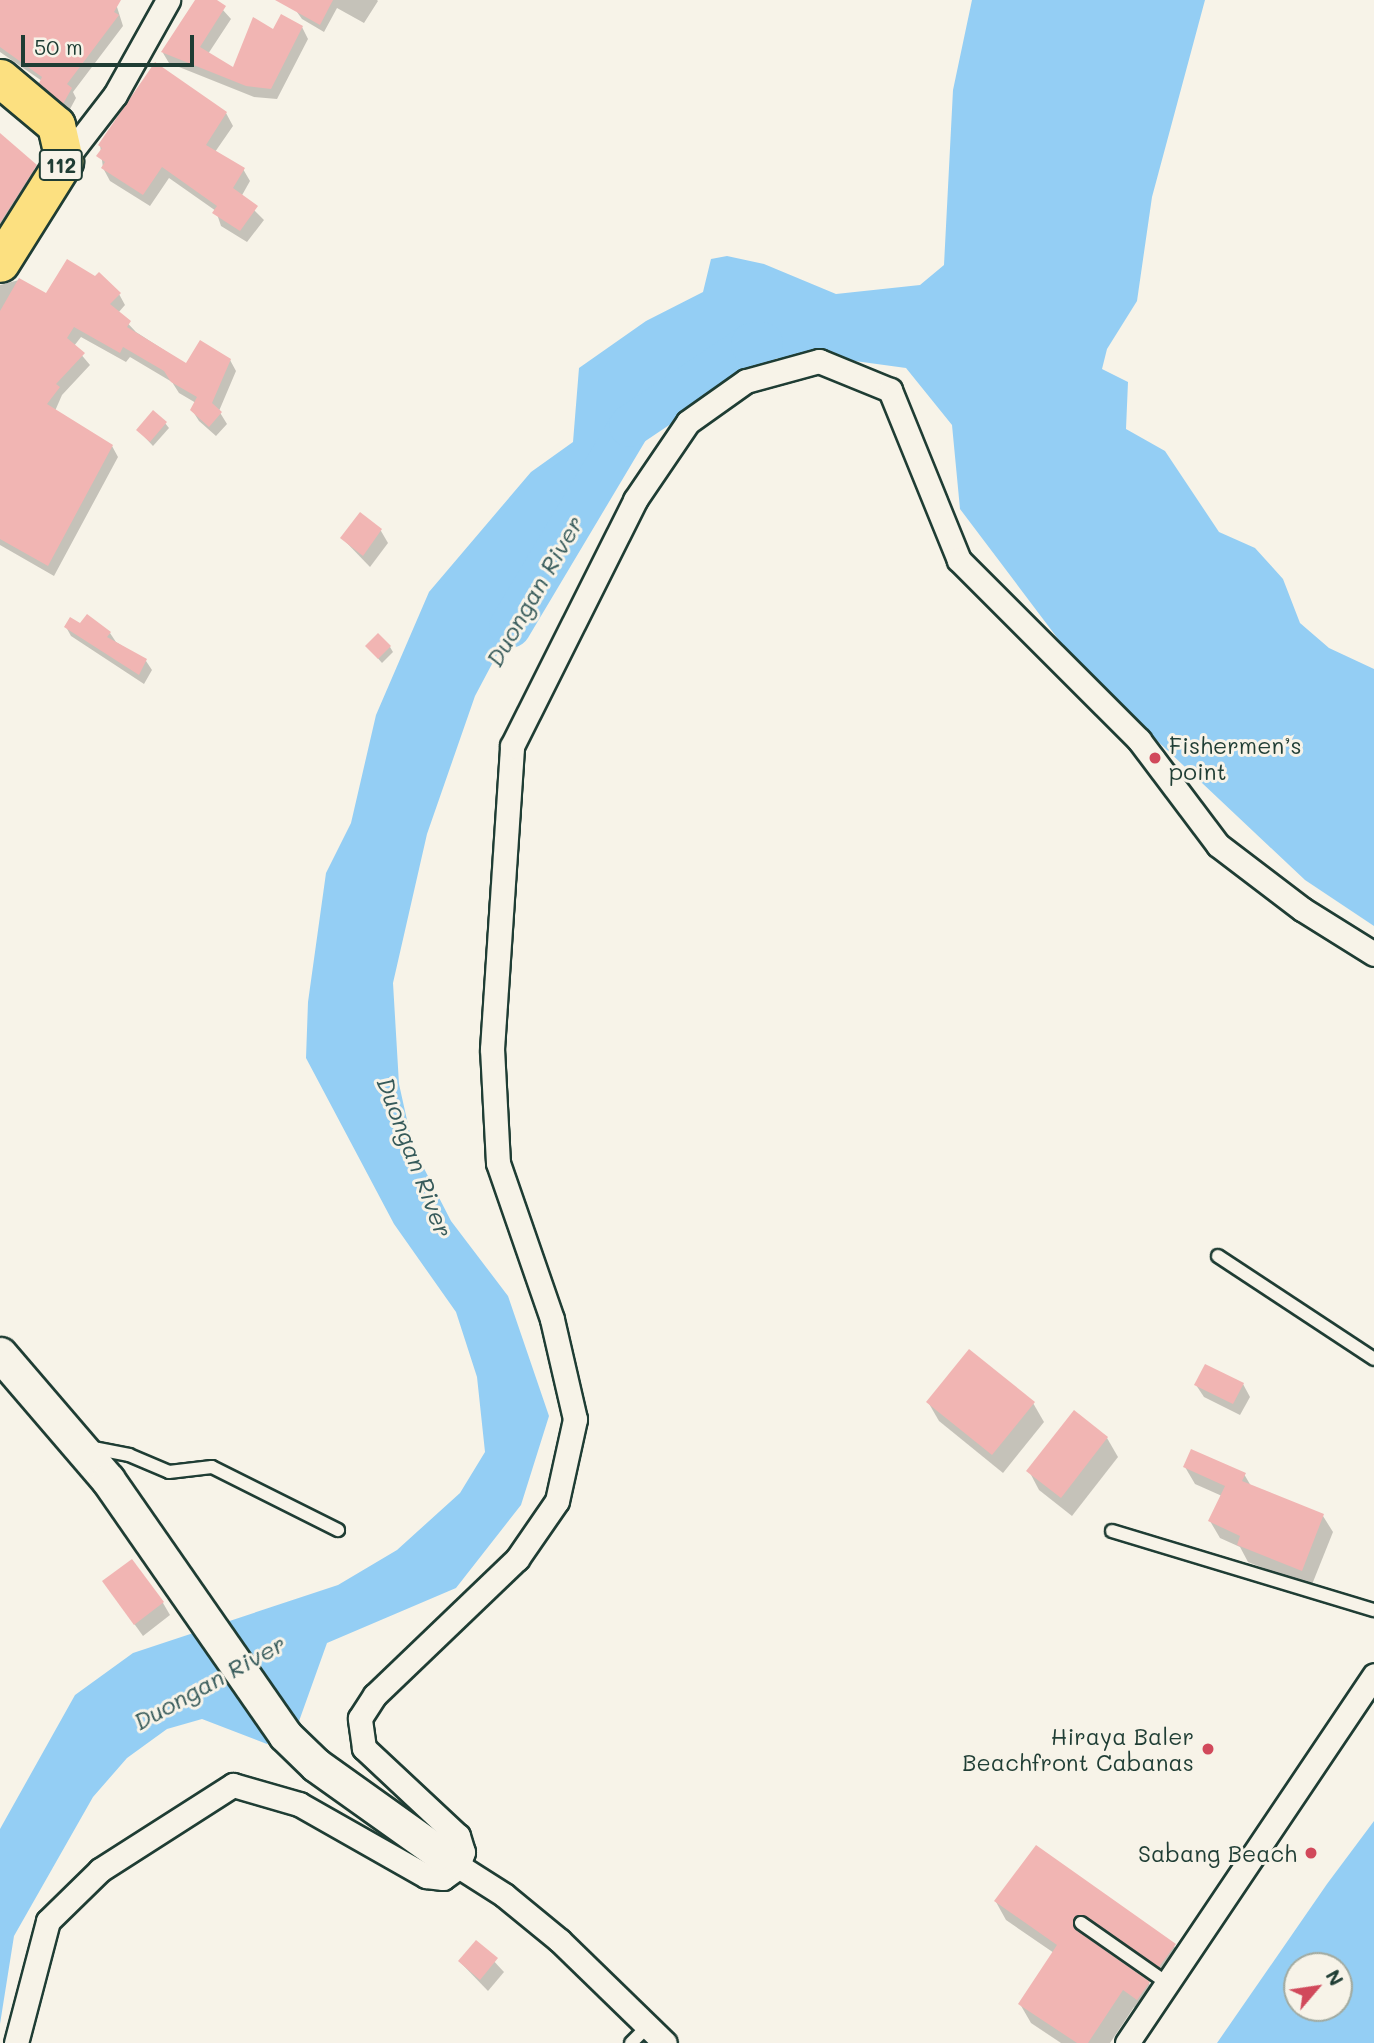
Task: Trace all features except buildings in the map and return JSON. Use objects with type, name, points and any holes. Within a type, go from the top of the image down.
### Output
[{"type":"main road","name":"112","points":[[0,78],[56,125],[64,161],[0,263]]},
{"type":"street","points":[[64,161],[115,95],[168,0]]},
{"type":"street","points":[[16,2043],[48,1921],[100,1870],[233,1785],[299,1804],[426,1876],[443,1878],[448,1860],[463,1852],[458,1836],[364,1748],[360,1718],[375,1695],[517,1559],[557,1501],[575,1419],[552,1319],[498,1163],[492,1049],[512,746],[635,500],[688,422],[746,380],[819,361],[890,390],[959,560],[1139,740],[1218,845],[1301,909],[1374,954]]},
{"type":"street","points":[[0,1354],[77,1444],[206,1616],[285,1735],[316,1765],[448,1860],[504,1895],[561,1941],[665,2043]]},
{"type":"street","points":[[1127,2043],[1374,1675]]},
{"type":"lane","points":[[1218,1256],[1374,1359]]},
{"type":"lane","points":[[77,1444],[130,1455],[169,1472],[212,1467],[338,1530]]},
{"type":"lane","points":[[1112,1531],[1374,1610]]},
{"type":"lane","points":[[1081,1923],[1167,1983]]},
{"type":"lane","points":[[631,2043],[648,2026]]},
{"type":"water","points":[[972,0],[1205,0],[1152,197],[1137,301],[1107,349],[1102,369],[1128,382],[1126,429],[1165,451],[1219,532],[1255,548],[1283,579],[1300,623],[1329,648],[1374,669],[1374,926],[1305,880],[1080,668],[960,509],[952,425],[906,368],[811,355],[733,363],[693,378],[639,419],[581,496],[475,696],[427,834],[393,983],[399,1084],[413,1147],[451,1221],[508,1296],[549,1416],[521,1505],[456,1588],[327,1643],[298,1724],[267,1744],[202,1719],[167,1729],[127,1758],[93,1797],[14,1936],[0,2024],[0,1829],[75,1695],[133,1653],[338,1585],[397,1550],[460,1493],[485,1452],[477,1377],[456,1312],[394,1224],[306,1058],[308,1002],[326,873],[351,823],[376,715],[429,592],[531,472],[573,442],[579,368],[646,321],[703,292],[711,259],[727,256],[764,264],[836,294],[920,285],[944,265],[953,90]]},
{"type":"water","points":[[1374,1821],[1374,2043],[1217,2043],[1327,1884]]},
{"type":"waterway","name":"Duongan River","points":[[510,627],[630,426],[752,344],[762,343]]},
{"type":"place","name":"Fishermen’s point","points":[[1155,758]]},
{"type":"place","name":"Hiraya Baler Beachfront Cabanas","points":[[1208,1749]]},
{"type":"place","name":"Sabang Beach","points":[[1311,1853]]}]
